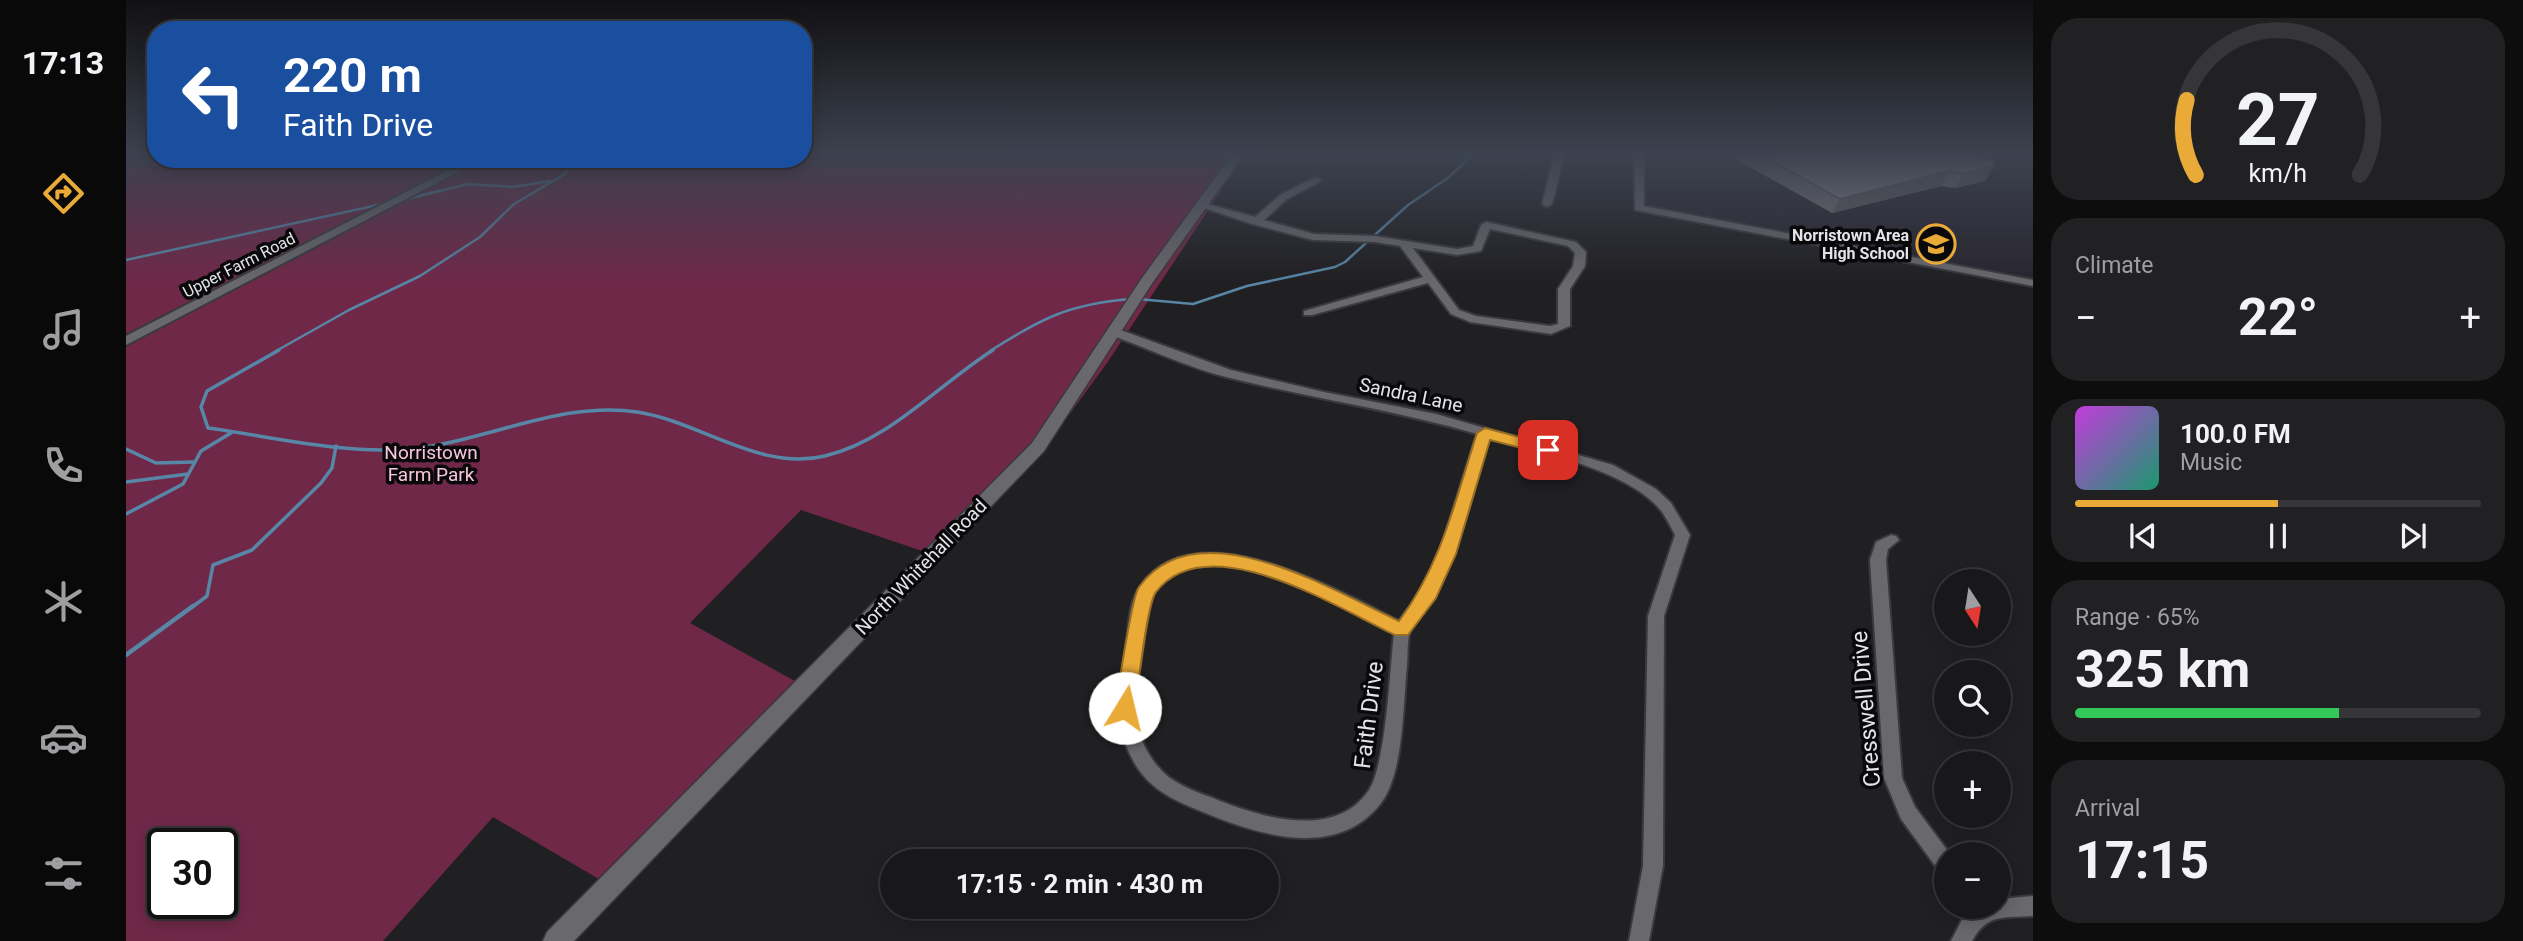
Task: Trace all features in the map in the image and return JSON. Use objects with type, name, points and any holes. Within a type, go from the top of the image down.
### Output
[{"type":"main road","name":"North Whitehall Road","points":[[556,941],[1038,447],[1147,281],[1206,197]]},
{"type":"street","name":"Upper Farm Road","points":[[126,341],[405,197]]},
{"type":"street","points":[[1256,222],[1271,205],[1283,197]]},
{"type":"street","points":[[1547,204],[1549,197]]},
{"type":"street","points":[[1639,197],[1639,208],[2033,283]]},
{"type":"street","points":[[1200,205],[1297,234],[1375,239],[1446,251],[1472,252],[1478,249],[1486,225],[1567,242],[1581,253],[1579,266],[1564,289],[1565,323],[1558,330],[1464,317],[1449,306],[1404,244]]},
{"type":"street","points":[[1308,313],[1430,279]]},
{"type":"street","name":"Sandra Lane","points":[[1115,332],[1227,373],[1324,397],[1436,418],[1569,456],[1623,474],[1651,492],[1666,507],[1683,535],[1656,615],[1653,866],[1639,941]]},
{"type":"street","name":"Faith Drive","points":[[1402,630],[1260,565],[1208,558],[1171,568],[1154,580],[1143,599],[1125,708],[1129,734],[1152,773],[1172,790],[1234,817],[1271,828],[1293,831],[1338,825],[1359,814],[1373,801],[1384,784],[1402,630],[1429,593],[1447,554],[1485,433]]},
{"type":"street","name":"Cresswell Drive","points":[[1891,540],[1881,545],[1878,560],[1893,778],[1908,813],[1934,848]]},
{"type":"street","points":[[2011,907],[2033,906]]},
{"type":"street","points":[[1961,941],[1974,919]]},
{"type":"shaded area","points":[[1646,197],[2033,197],[2033,280],[1645,207]]},
{"type":"green space","name":"Norristown Farm Park","points":[[126,197],[1217,197],[1107,363],[1055,434],[937,556],[801,510],[690,623],[811,690],[604,882],[493,817],[383,941],[126,941]]},
{"type":"waterway","points":[[398,201],[415,197]]},
{"type":"waterway","points":[[276,351],[349,310],[420,276],[480,237],[514,204],[526,197]]},
{"type":"waterway","points":[[1138,299],[1193,304],[1247,286],[1335,267],[1345,262],[1420,197]]},
{"type":"waterway","points":[[126,260],[387,203]]},
{"type":"waterway","points":[[990,351],[1057,314],[1109,301],[1131,299]]},
{"type":"waterway","points":[[279,350],[207,391],[201,407],[208,428],[336,447]]},
{"type":"waterway","points":[[336,447],[408,449],[465,439],[550,417],[608,410],[660,417],[777,457],[801,459],[825,456],[848,449],[892,425],[993,350]]},
{"type":"waterway","points":[[126,514],[183,484],[201,451],[231,433]]},
{"type":"waterway","points":[[191,608],[207,596],[213,565],[252,550],[321,483],[332,468],[336,447]]},
{"type":"waterway","points":[[126,449],[156,463],[194,462]]},
{"type":"waterway","points":[[126,482],[188,474]]},
{"type":"waterway","points":[[126,655],[193,606]]},
{"type":"place","name":"Norristown Area High School","points":[[1936,244]]},
{"type":"route","points":[[1125,708],[1145,591],[1154,580],[1171,568],[1208,558],[1240,560],[1260,565],[1402,630],[1429,593],[1447,554],[1485,433],[1548,450]]}]
